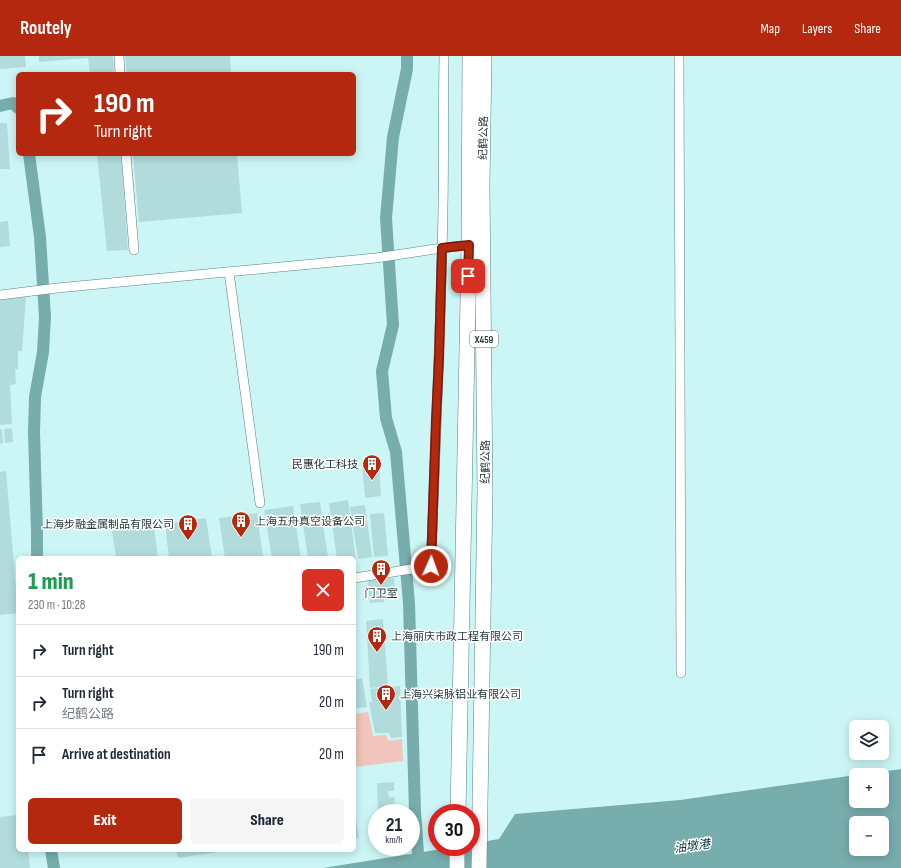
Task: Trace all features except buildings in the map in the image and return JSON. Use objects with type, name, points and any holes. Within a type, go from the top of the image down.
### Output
[{"type":"main road","name":"纪鹤公路","points":[[470,56],[476,188],[485,490],[479,868]]},
{"type":"main road","name":"纪鹤公路","points":[[458,804],[469,245],[476,188],[484,56]]},
{"type":"main road","points":[[457,856],[457,868]]},
{"type":"street","points":[[119,56],[120,72]]},
{"type":"street","points":[[356,578],[397,570],[431,566],[442,248],[444,56]]},
{"type":"street","points":[[679,56],[681,673]]},
{"type":"street","points":[[126,156],[134,250]]},
{"type":"street","points":[[0,295],[25,291],[376,258],[469,245]]},
{"type":"street","points":[[229,272],[260,503]]},
{"type":"shaded area","points":[[368,712],[373,736],[386,735],[388,741],[402,739],[403,761],[356,767],[356,714]]},
{"type":"water","name":"油墩港","points":[[901,769],[901,868],[323,868],[398,856],[420,856],[420,852],[428,851],[428,856],[480,856],[480,842],[499,839],[515,814],[680,800],[849,776],[849,808],[889,808],[889,771]]},
{"type":"waterway","points":[[407,56],[407,69],[393,137],[386,218],[393,325],[382,371],[386,418],[396,452],[409,603],[415,804]]},
{"type":"waterway","points":[[0,106],[13,103],[16,106]]},
{"type":"waterway","points":[[29,156],[40,237],[45,317],[43,352],[35,397],[34,432],[37,556]]},
{"type":"waterway","points":[[51,852],[54,868]]},
{"type":"place","name":"民惠化工科技","points":[[372,481]]},
{"type":"place","name":"上海五舟真空设备公司","points":[[241,538]]},
{"type":"place","name":"上海步融金属制品有限公司","points":[[188,541]]},
{"type":"place","name":"门卫室","points":[[381,586]]},
{"type":"place","name":"上海丽庆市政工程有限公司","points":[[377,653]]},
{"type":"place","name":"上海兴柒脉铝业有限公司","points":[[386,711]]},
{"type":"route","points":[[431,566],[442,248],[469,245],[468,276]]}]
